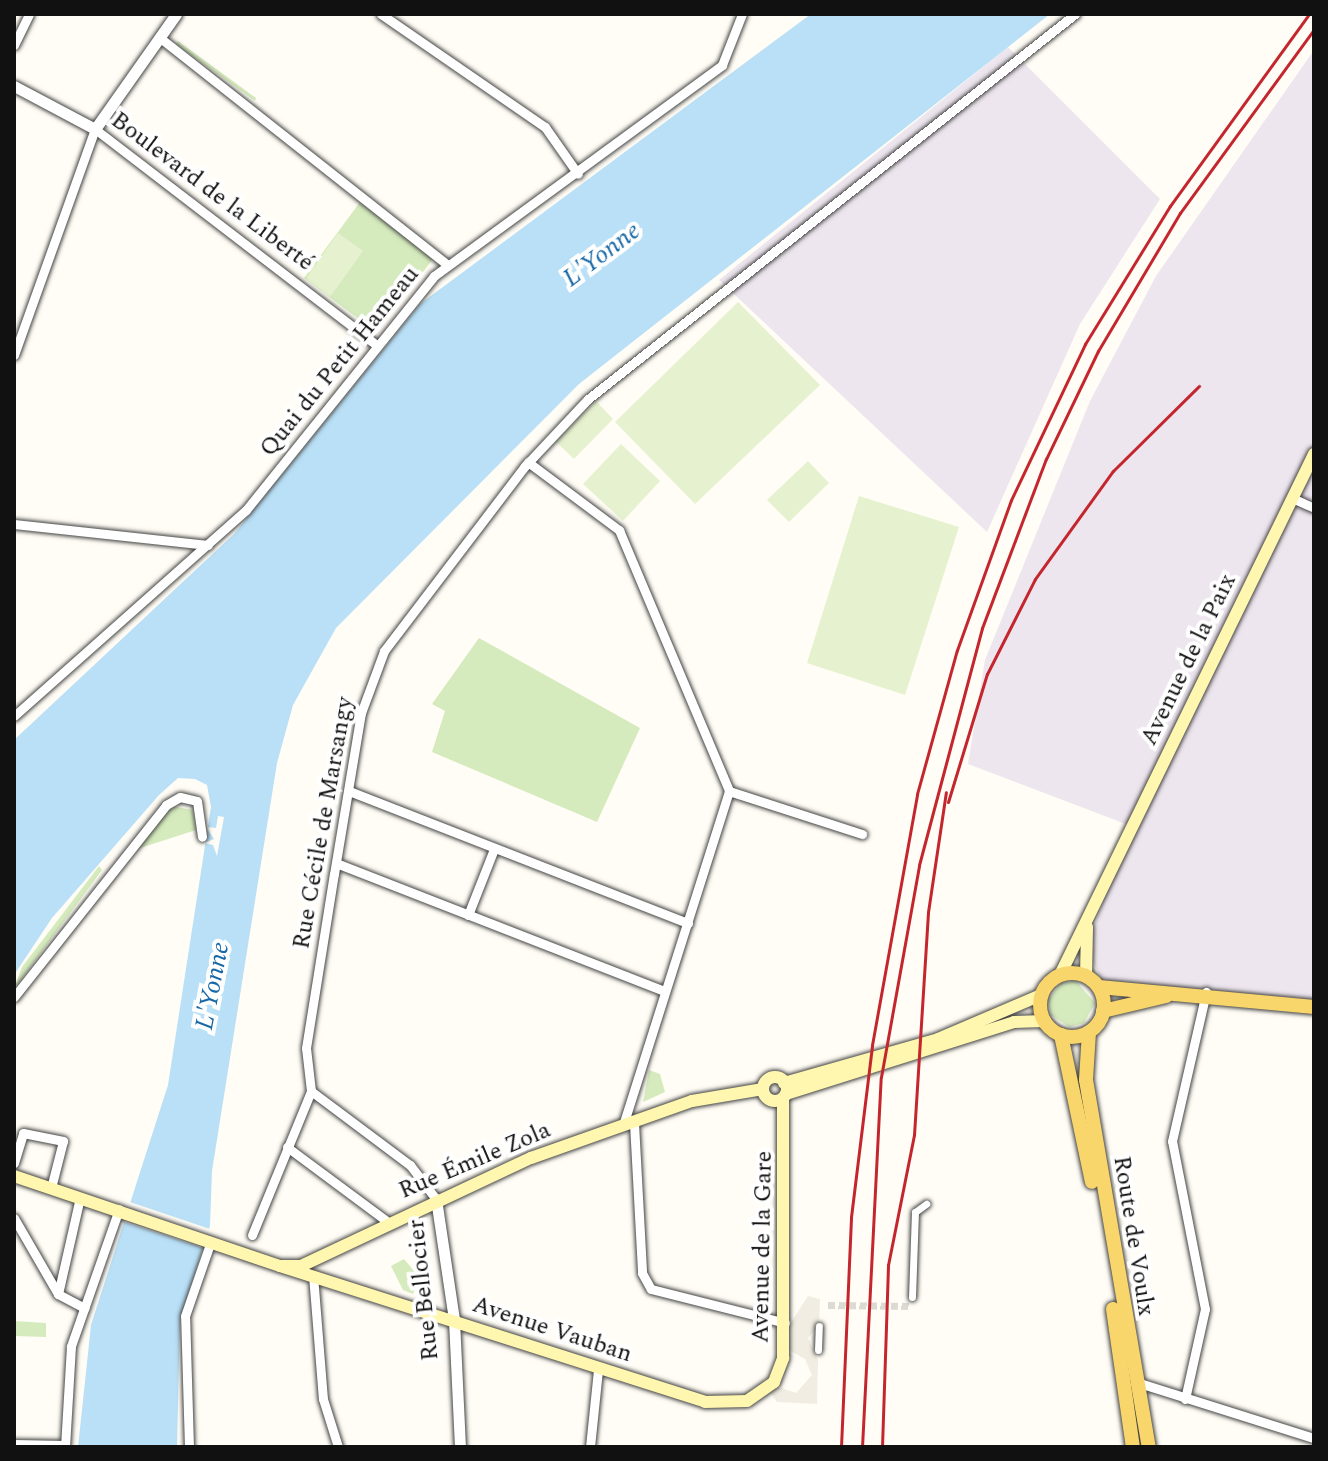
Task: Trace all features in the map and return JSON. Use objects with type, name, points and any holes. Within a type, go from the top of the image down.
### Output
[{"type":"main road","name":"Avenue de la Paix","points":[[1093,909],[1314,454]]},
{"type":"main road","points":[[763,1089],[772,1101],[784,1091],[853,1064],[971,1027],[1041,995],[1060,975],[1093,909]]},
{"type":"main road","points":[[1086,976],[1083,944],[1093,909]]},
{"type":"main road","points":[[1060,975],[1086,976],[1099,987],[1206,992],[1314,1006]]},
{"type":"main road","points":[[1099,987],[1103,1011]]},
{"type":"main road","points":[[784,1091],[1014,1022],[1044,1021],[1061,1035],[1089,1032],[1103,1011],[1182,992]]},
{"type":"main road","points":[[1041,995],[1044,1021]]},
{"type":"main road","name":"Route de Voulx","points":[[1089,1032],[1086,1080],[1149,1447]]},
{"type":"main road","name":"Route de Voulx","points":[[1061,1035],[1100,1222],[1133,1447]]},
{"type":"main road","name":"Rue Émile Zola","points":[[14,1176],[280,1266],[325,1258],[436,1199],[692,1101],[763,1089],[771,1078],[784,1091]]},
{"type":"main road","name":"Avenue de la Gare","points":[[765,1392],[781,1368],[785,1323],[784,1091]]},
{"type":"main road","points":[[325,1258],[328,1278]]},
{"type":"main road","name":"Avenue Vauban","points":[[280,1266],[328,1278],[598,1369],[716,1404],[765,1392]]},
{"type":"street","points":[[14,45],[29,14]]},
{"type":"street","points":[[14,355],[95,129],[176,14]]},
{"type":"street","points":[[381,14],[545,127],[578,174]]},
{"type":"street","name":"Quai du Petit Hameau","points":[[14,716],[246,510],[377,345],[448,265],[578,174],[722,65],[742,14]]},
{"type":"street","name":"Rue Cécile de Marsangy","points":[[246,1254],[311,1091],[306,1048],[336,863],[361,713],[384,651],[528,462],[628,364],[728,291],[1075,14]]},
{"type":"street","points":[[159,37],[448,265]]},
{"type":"street","name":"Boulevard de la Liberté","points":[[14,86],[95,129],[377,345]]},
{"type":"street","points":[[528,462],[619,530],[729,791],[665,991],[628,1124],[642,1273],[651,1289],[785,1323]]},
{"type":"street","points":[[1292,498],[1314,508]]},
{"type":"street","points":[[14,524],[208,545]]},
{"type":"street","points":[[349,791],[688,923]]},
{"type":"street","points":[[729,791],[862,834]]},
{"type":"street","points":[[14,997],[166,805],[180,797],[197,801],[202,837]]},
{"type":"street","points":[[468,915],[494,849]]},
{"type":"street","points":[[336,863],[665,991]]},
{"type":"street","points":[[1185,1399],[1205,1309],[1172,1141],[1206,992]]},
{"type":"street","name":"Rue Bellocier","points":[[311,1091],[410,1165],[436,1199],[454,1320],[460,1447]]},
{"type":"street","points":[[14,1163],[23,1133],[63,1141],[51,1188]]},
{"type":"street","points":[[287,1147],[388,1222]]},
{"type":"street","points":[[58,1294],[80,1197]]},
{"type":"street","points":[[912,1297],[915,1212],[926,1204]]},
{"type":"street","points":[[14,1444],[65,1446],[71,1346],[123,1211]]},
{"type":"street","points":[[14,1218],[58,1294],[84,1308]]},
{"type":"street","points":[[189,1447],[185,1316],[209,1240]]},
{"type":"street","points":[[313,1275],[323,1399],[338,1447]]},
{"type":"street","points":[[818,1350],[819,1326]]},
{"type":"street","points":[[590,1447],[598,1369]]},
{"type":"street","points":[[1136,1382],[1314,1438]]},
{"type":"shaded area","points":[[1008,47],[1160,199],[1080,324],[987,532],[719,280]]},
{"type":"shaded area","points":[[1314,50],[1314,1011],[1104,984],[1086,949],[1131,826],[968,764],[985,660],[1090,401],[1156,276]]},
{"type":"shaded area","points":[[808,1296],[820,1299],[819,1325],[808,1338],[818,1360],[817,1404],[777,1402],[769,1391],[773,1385],[796,1393],[812,1375],[805,1359],[787,1349],[788,1327]]},
{"type":"green space","points":[[178,41],[256,98],[255,101],[176,44]]},
{"type":"green space","points":[[360,202],[433,259],[376,332],[304,278]]},
{"type":"green space","points":[[338,233],[363,251],[330,297],[306,279]]},
{"type":"green space","points":[[738,302],[820,385],[695,504],[615,422]]},
{"type":"green space","points":[[596,401],[613,419],[574,459],[556,442]]},
{"type":"green space","points":[[621,444],[660,481],[623,521],[583,484]]},
{"type":"green space","points":[[808,461],[829,483],[789,522],[767,500]]},
{"type":"green space","points":[[859,496],[959,527],[905,695],[807,663]]},
{"type":"green space","points":[[479,638],[640,728],[597,822],[432,752],[445,711],[432,704]]},
{"type":"green space","points":[[171,806],[193,810],[196,830],[137,849]]},
{"type":"green space","points":[[99,866],[102,870],[14,989],[22,967]]},
{"type":"green space","points":[[1076,981],[1095,1003],[1084,1023],[1069,1027],[1051,1015],[1048,1000],[1061,983]]},
{"type":"green space","points":[[649,1070],[660,1074],[665,1092],[643,1102]]},
{"type":"green space","points":[[404,1259],[419,1277],[413,1294],[403,1290],[391,1266]]},
{"type":"green space","points":[[14,1321],[46,1323],[46,1337],[14,1336]]},
{"type":"water","name":"L'Yonne","points":[[811,14],[1050,14],[579,384],[336,628],[293,705],[277,763],[212,1171],[210,1226],[180,1320],[177,1447],[78,1447],[91,1325],[168,1085],[211,807],[207,785],[195,779],[178,778],[159,795],[52,918],[14,975],[14,740],[234,534],[420,304]]},
{"type":"pier","points":[[218,816],[224,817],[217,856],[213,845],[204,843],[214,839],[206,827],[216,828]]},
{"type":"pier","points":[[130,1202],[210,1229],[203,1248],[124,1222]]},
{"type":"tunnel","points":[[828,1305],[911,1306]]},
{"type":"railway","points":[[841,1447],[851,1217],[872,1045],[917,794],[957,650],[1011,500],[1085,344],[1170,206],[1309,14]]},
{"type":"railway","points":[[862,1447],[881,1077],[919,865],[982,628],[1046,459],[1098,351],[1180,213],[1314,29]]},
{"type":"railway","points":[[948,802],[987,674],[1035,579],[1113,471],[1199,386]]},
{"type":"railway","points":[[882,1447],[888,1265],[914,1135],[928,912],[946,792]]}]
